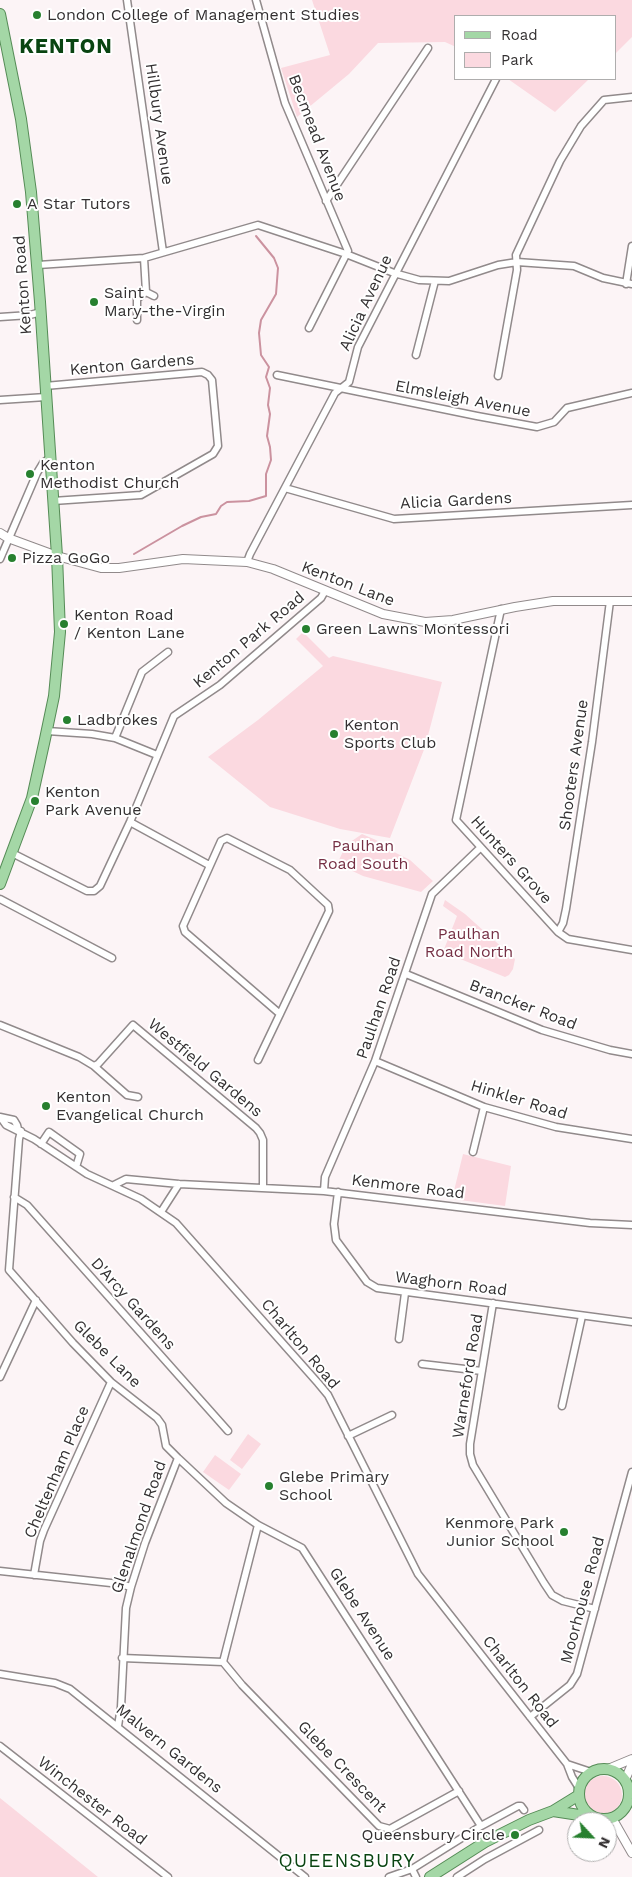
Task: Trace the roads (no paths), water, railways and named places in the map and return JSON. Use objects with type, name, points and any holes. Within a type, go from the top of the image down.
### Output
[{"type":"main road","name":"Kenton Road","points":[[0,14],[21,119],[38,265],[57,556],[59,640],[54,696],[32,798],[0,884]]},
{"type":"main road","points":[[430,1877],[485,1842],[529,1820],[553,1811],[579,1791],[586,1776],[591,1772],[608,1769],[628,1781],[630,1801],[617,1814]]},
{"type":"main road","points":[[579,1791],[583,1809],[587,1812]]},
{"type":"main road","points":[[553,1811],[567,1813]]},
{"type":"street","name":"Hillbury Avenue","points":[[127,0],[163,252]]},
{"type":"street","name":"Becmead Avenue","points":[[256,0],[285,103],[348,251],[346,254]]},
{"type":"street","points":[[326,201],[428,48]]},
{"type":"street","name":"Alicia Avenue","points":[[247,562],[336,394],[349,382],[358,347],[394,273],[495,80]]},
{"type":"street","points":[[498,376],[517,262],[516,255],[560,161],[581,126],[604,100],[632,97]]},
{"type":"street","points":[[38,265],[144,258],[258,225],[419,280],[449,281],[498,265],[517,262],[574,266],[603,278],[629,284],[632,246]]},
{"type":"street","points":[[309,328],[346,254]]},
{"type":"street","points":[[144,258],[146,292]]},
{"type":"street","points":[[416,355],[435,281]]},
{"type":"street","points":[[146,292],[154,296]]},
{"type":"street","points":[[136,320],[137,298],[146,292]]},
{"type":"street","points":[[0,317],[30,315],[41,312]]},
{"type":"street","name":"Kenton Gardens","points":[[0,400],[45,392],[202,372],[212,380],[218,446],[213,454],[141,495],[53,501]]},
{"type":"street","name":"Elmsleigh Avenue","points":[[277,375],[537,427],[554,422],[567,408],[632,394]]},
{"type":"street","points":[[0,559],[37,473],[43,462],[50,458]]},
{"type":"street","name":"Alicia Gardens","points":[[285,488],[394,519],[632,505]]},
{"type":"street","name":"Kenton Lane","points":[[0,533],[8,538],[57,556],[101,568],[119,568],[183,559],[247,562],[273,569],[382,614],[425,622],[453,620],[501,609],[553,601],[632,600]]},
{"type":"street","name":"Kenton Park Road","points":[[156,755],[174,716],[220,685],[321,598],[325,591]]},
{"type":"street","name":"Shooters Avenue","points":[[558,932],[563,923],[568,899],[592,742],[610,600]]},
{"type":"street","name":"Hunters Grove","points":[[501,609],[456,820],[558,932],[568,939],[632,950]]},
{"type":"street","points":[[115,738],[142,672],[168,652]]},
{"type":"street","points":[[12,853],[87,891],[94,891],[100,886],[130,822],[156,755],[115,738],[92,734],[47,732]]},
{"type":"street","points":[[130,822],[209,864]]},
{"type":"street","points":[[258,1060],[280,1014],[329,911],[328,905],[290,870],[227,838],[221,841],[209,864],[184,926],[185,932],[280,1014]]},
{"type":"street","name":"Paulhan Road","points":[[324,1191],[325,1177],[375,1061],[432,894],[480,848]]},
{"type":"street","points":[[0,899],[112,958]]},
{"type":"street","name":"Brancker Road","points":[[406,974],[542,1030],[632,1054]]},
{"type":"street","points":[[0,1025],[79,1057],[94,1066],[127,1095],[138,1098]]},
{"type":"street","name":"Westfield Gardens","points":[[94,1066],[98,1064],[133,1025],[256,1128],[263,1140],[263,1187]]},
{"type":"street","name":"Hinkler Road","points":[[375,1061],[484,1107],[556,1127],[632,1139]]},
{"type":"street","points":[[473,1152],[484,1107]]},
{"type":"street","name":"Charlton Road","points":[[1,1117],[6,1124],[19,1130],[76,1167],[114,1185],[161,1212],[176,1223],[318,1382],[328,1396],[418,1574],[567,1764],[579,1791]]},
{"type":"street","points":[[14,1197],[19,1130]]},
{"type":"street","points":[[41,1144],[49,1132],[80,1154],[76,1167]]},
{"type":"street","name":"Kenmore Road","points":[[114,1185],[126,1179],[179,1184],[338,1192],[572,1221],[632,1226]]},
{"type":"street","points":[[161,1212],[179,1184]]},
{"type":"street","name":"Waghorn Road","points":[[338,1192],[334,1224],[336,1240],[367,1282],[376,1288],[632,1322]]},
{"type":"street","name":"Glebe Lane","points":[[14,1197],[9,1270],[111,1382],[158,1418],[162,1425],[166,1446],[178,1458]]},
{"type":"street","name":"D'Arcy Gardens","points":[[14,1197],[27,1205],[228,1432]]},
{"type":"street","points":[[399,1338],[405,1292]]},
{"type":"street","points":[[0,1377],[36,1300]]},
{"type":"street","name":"Warneford Road","points":[[493,1303],[470,1444],[473,1465],[552,1595],[563,1601],[595,1609]]},
{"type":"street","points":[[562,1406],[582,1316]]},
{"type":"street","points":[[422,1364],[482,1371]]},
{"type":"street","name":"Cheltenham Place","points":[[34,1575],[40,1541],[44,1530],[111,1382]]},
{"type":"street","points":[[348,1436],[392,1415]]},
{"type":"street","name":"Glebe Avenue","points":[[178,1458],[226,1503],[258,1525],[302,1548],[481,1826]]},
{"type":"street","name":"Glenalmond Road","points":[[118,1726],[122,1707],[122,1658],[126,1608],[130,1587],[178,1458]]},
{"type":"street","name":"Moorhouse Road","points":[[530,1717],[570,1685],[577,1674],[632,1472]]},
{"type":"street","points":[[122,1658],[223,1662],[258,1525]]},
{"type":"street","points":[[0,1571],[120,1584],[130,1587]]},
{"type":"street","name":"Glebe Crescent","points":[[223,1662],[379,1826],[390,1829],[459,1791]]},
{"type":"street","name":"Malvern Gardens","points":[[0,1674],[55,1683],[70,1689],[305,1877]]},
{"type":"street","name":"Winchester Road","points":[[0,1746],[168,1877]]},
{"type":"street","points":[[608,1769],[632,1759]]},
{"type":"street","points":[[567,1764],[591,1772]]},
{"type":"street","points":[[628,1781],[632,1764]]},
{"type":"street","points":[[389,1877],[412,1869],[481,1826],[518,1806],[521,1806],[524,1810]]},
{"type":"street","points":[[617,1827],[632,1853]]},
{"type":"street","points":[[457,1877],[510,1844],[539,1830]]},
{"type":"street","points":[[471,1851],[478,1863]]},
{"type":"street","points":[[412,1869],[416,1877]]},
{"type":"waterway","points":[[134,554],[182,526],[201,517],[216,514],[221,506],[227,502],[249,501],[266,496],[266,474],[271,460],[267,436],[270,414],[268,405],[270,388],[266,377],[269,367],[261,355],[259,333],[261,320],[276,294],[278,268],[274,258],[256,236]]},
{"type":"place","name":"London College of Management Studies","points":[[37,15]]},
{"type":"place","name":"A Star Tutors","points":[[17,204]]},
{"type":"place","name":"Saint Mary-the-Virgin","points":[[94,302]]},
{"type":"place","name":"Kenton Methodist Church","points":[[30,474]]},
{"type":"place","name":"Pizza GoGo","points":[[12,558]]},
{"type":"place","name":"Kenton Road / Kenton Lane","points":[[64,624]]},
{"type":"place","name":"Green Lawns Montessori","points":[[306,629]]},
{"type":"place","name":"Ladbrokes","points":[[67,720]]},
{"type":"place","name":"Kenton Sports Club","points":[[334,734]]},
{"type":"place","name":"Kenton Park Avenue","points":[[35,801]]},
{"type":"place","name":"Kenton Evangelical Church","points":[[46,1106]]},
{"type":"place","name":"Glebe Primary School","points":[[269,1486]]},
{"type":"place","name":"Kenmore Park Junior School","points":[[564,1532]]},
{"type":"place","name":"Queensbury Circle","points":[[515,1835]]},
{"type":"district","name":"KENTON","points":[[66,47]]},
{"type":"district","name":"QUEENSBURY","points":[[347,1861]]},
{"type":"park label","name":"Paulhan Road South","points":[[363,855]]},
{"type":"park label","name":"Paulhan Road North","points":[[469,943]]}]
